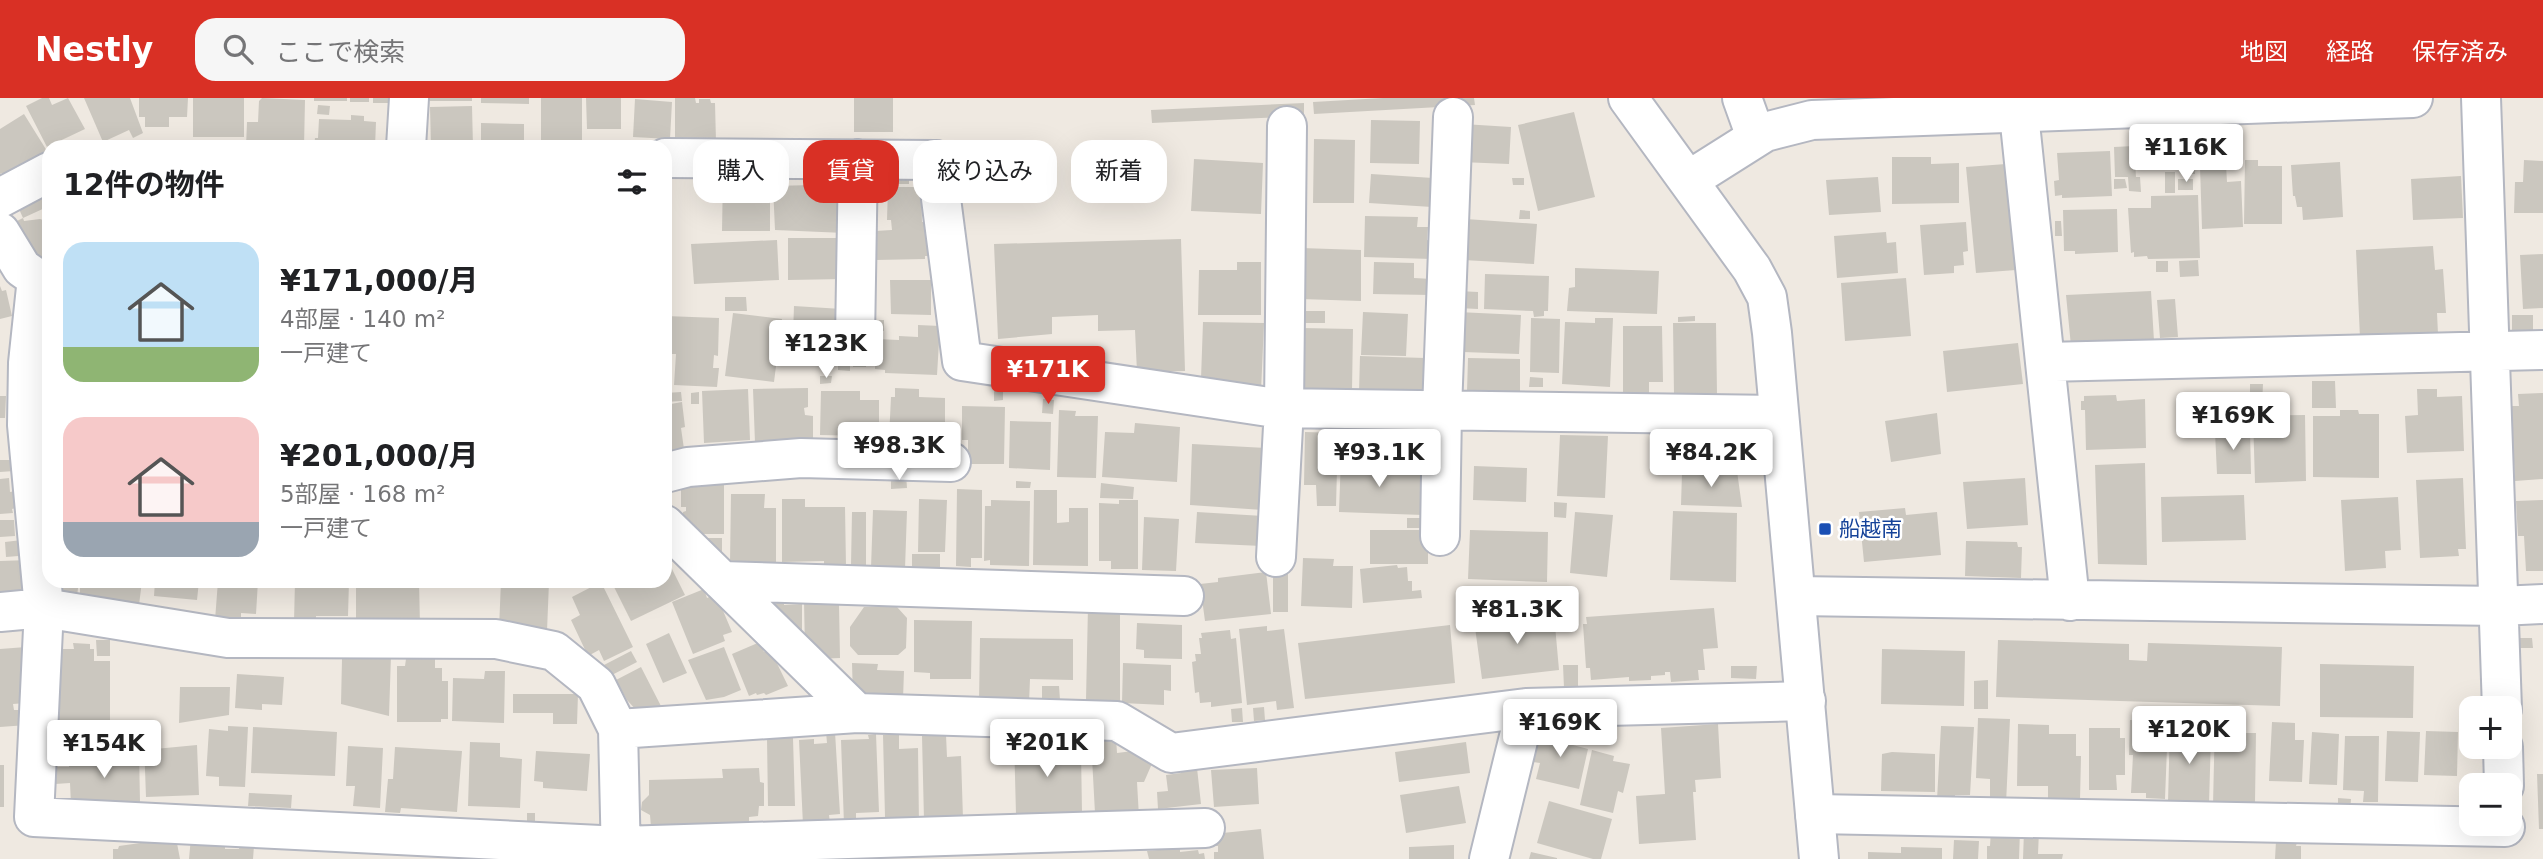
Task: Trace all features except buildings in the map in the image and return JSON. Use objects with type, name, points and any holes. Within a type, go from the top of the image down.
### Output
[{"type":"street","points":[[406,140],[409,98]]},
{"type":"street","points":[[1628,98],[1752,269],[1767,297],[1807,701],[1819,859]]},
{"type":"street","points":[[1742,98],[1756,137]]},
{"type":"street","points":[[1689,180],[1765,132],[1812,120],[2413,98]]},
{"type":"street","points":[[2481,98],[2502,696]]},
{"type":"street","points":[[2019,114],[2070,601]]},
{"type":"street","points":[[1440,536],[1453,117]]},
{"type":"street","points":[[1276,557],[1284,408],[1287,126]]},
{"type":"street","points":[[672,158],[803,159]]},
{"type":"street","points":[[899,160],[936,160],[962,361],[1284,408],[1779,415]]},
{"type":"street","points":[[0,198],[42,176]]},
{"type":"street","points":[[855,340],[857,203]]},
{"type":"street","points":[[0,232],[22,268],[42,281]]},
{"type":"street","points":[[42,287],[28,363],[27,425],[42,586]]},
{"type":"street","points":[[2045,362],[2543,350]]},
{"type":"street","points":[[672,471],[688,467],[801,458],[951,462]]},
{"type":"street","points":[[672,532],[857,713]]},
{"type":"street","points":[[723,581],[1184,596]]},
{"type":"street","points":[[42,588],[44,608],[34,817],[621,852],[1205,828]]},
{"type":"street","points":[[1796,596],[2500,606],[2543,604]]},
{"type":"street","points":[[0,612],[44,608],[228,638],[496,639],[554,651],[596,685],[618,729],[621,852]]},
{"type":"street","points":[[618,729],[857,713],[1116,721],[1171,753],[1526,708],[1807,701]]},
{"type":"street","points":[[1489,859],[1526,708]]},
{"type":"street","points":[[1815,814],[2506,837]]},
{"type":"place","name":"船越南","points":[[1825,529]]}]
